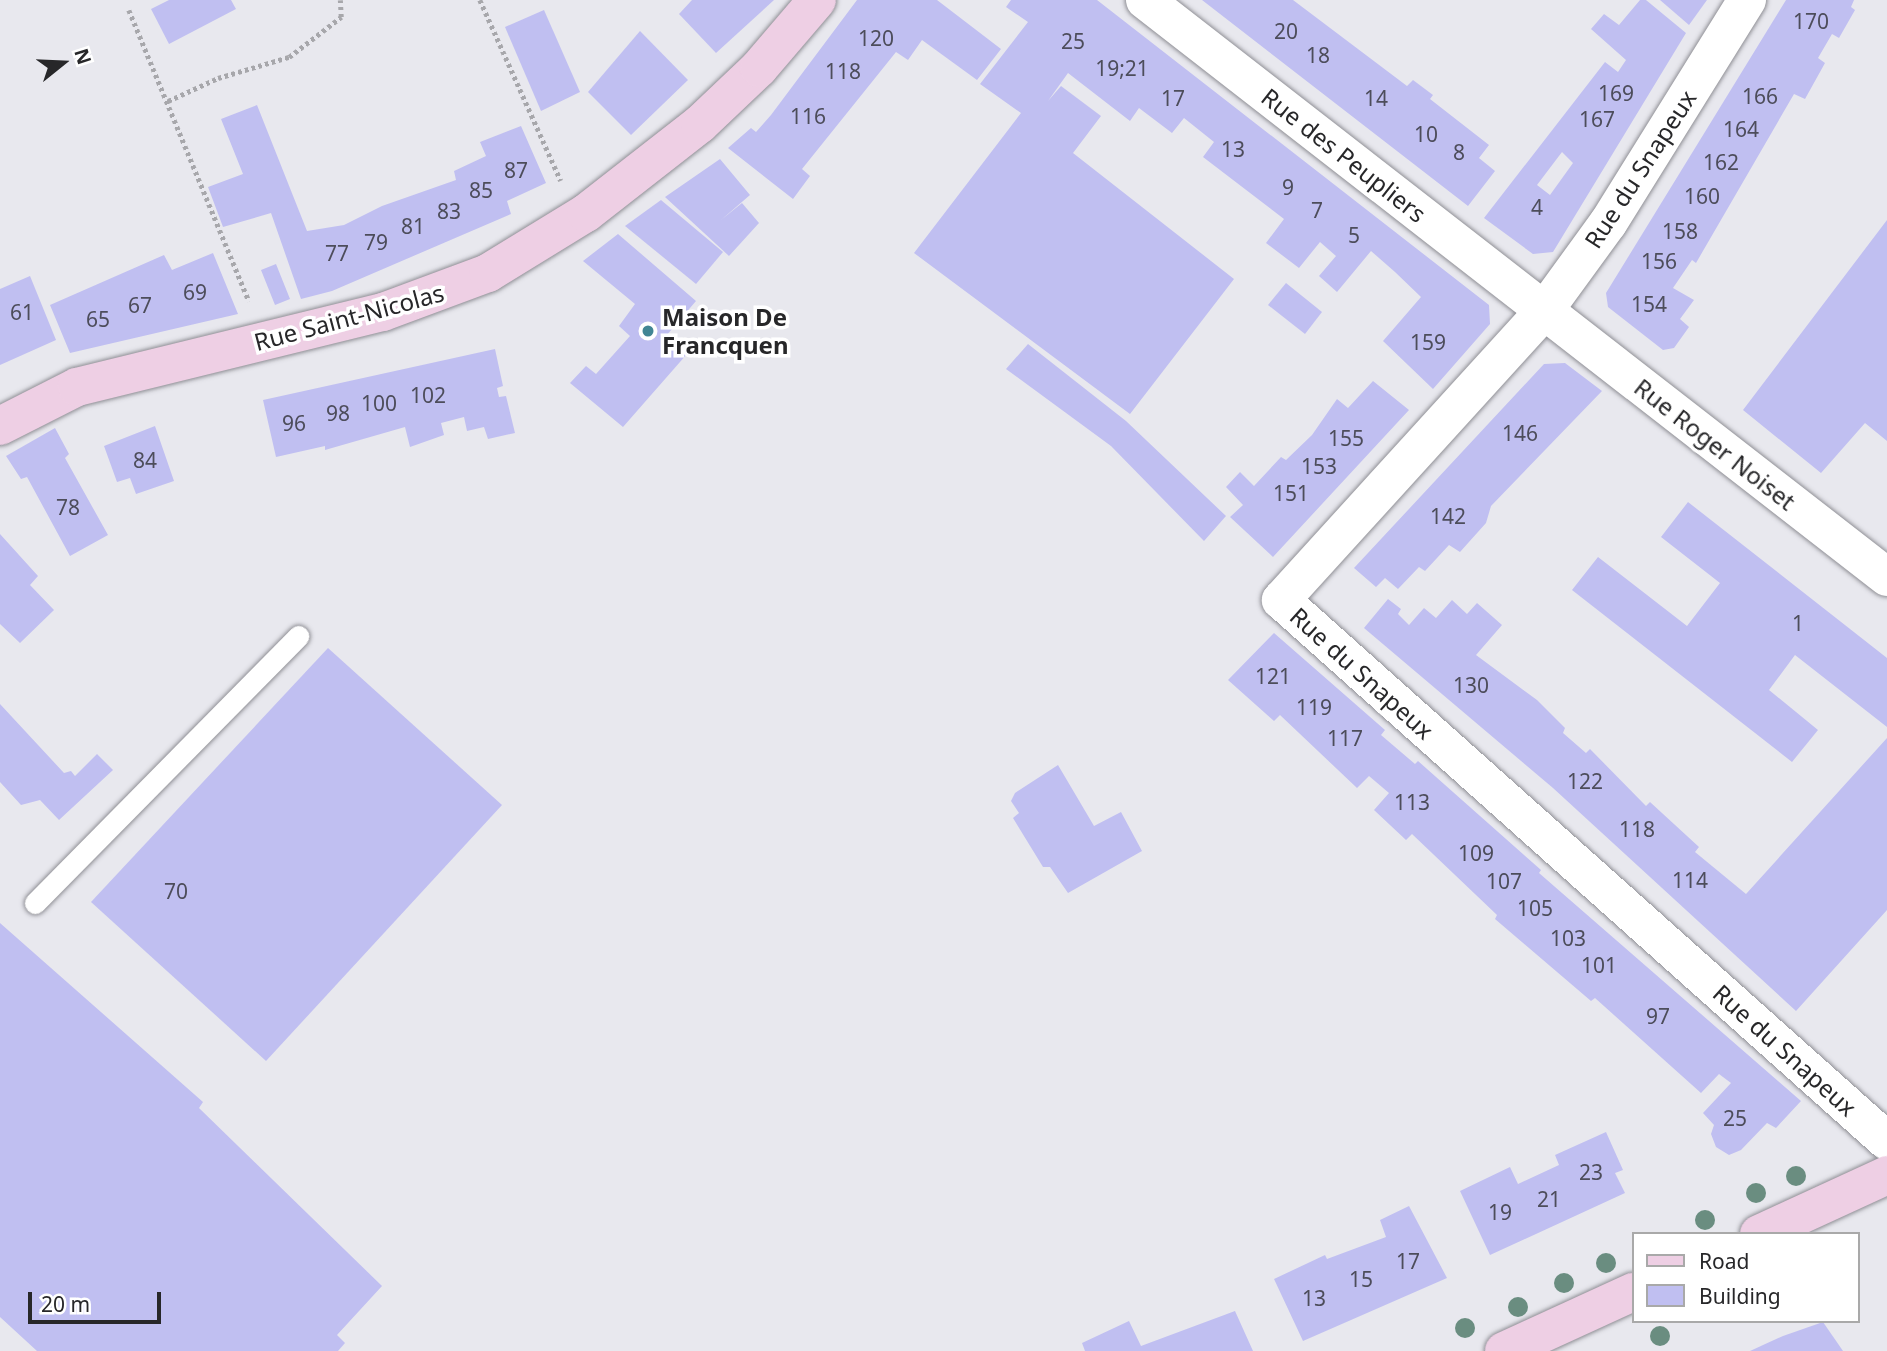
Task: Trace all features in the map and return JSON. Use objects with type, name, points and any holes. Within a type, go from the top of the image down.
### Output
[{"type":"street","name":"Rue Saint-Nicolas","points":[[0,426],[77,387],[395,309],[456,287],[525,253],[586,213],[720,107],[817,0]]},
{"type":"street","name":"Rue des Peupliers","points":[[1145,0],[1544,311]]},
{"type":"street","name":"Rue du Snapeux","points":[[1747,0],[1608,223],[1544,311],[1281,600],[1887,1141]]},
{"type":"street","name":"Rue Roger Noiset","points":[[1544,311],[1887,577]]},
{"type":"street","points":[[1763,1232],[1887,1175]]},
{"type":"street","points":[[1504,1351],[1632,1292]]},
{"type":"lane","points":[[35,903],[298,636]]},
{"type":"path","points":[[168,100],[218,78],[289,57],[341,17],[340,0]]},
{"type":"path","points":[[480,0],[557,177],[586,213]]},
{"type":"path","points":[[129,10],[168,100],[262,342]]},
{"type":"building","points":[[169,0],[231,0],[236,9],[169,44],[151,9]]},
{"type":"building","points":[[692,0],[774,0],[716,53],[679,14]]},
{"type":"building","points":[[857,0],[937,0],[1001,49],[977,80],[922,40],[908,60],[896,52],[802,169],[810,176],[793,199],[728,148],[751,128],[756,132],[771,115]]},
{"type":"building","points":[[1011,0],[1097,0],[1489,305],[1490,324],[1433,389],[1383,341],[1421,297],[1371,251],[1337,292],[1319,276],[1336,256],[1320,242],[1299,268],[1266,243],[1284,219],[1203,157],[1214,142],[1184,118],[1172,133],[1139,108],[1130,121],[1068,73],[1048,101],[1061,86],[1101,116],[1073,153],[1234,279],[1130,414],[914,253],[1021,113],[980,84],[1028,22],[1006,7]]},
{"type":"building","points":[[1202,0],[1293,0],[1407,86],[1413,80],[1433,95],[1430,99],[1489,145],[1479,158],[1495,171],[1468,206]]},
{"type":"building","points":[[1640,0],[1646,0],[1686,33],[1553,252],[1533,254],[1484,218],[1605,62],[1618,72],[1626,60],[1591,29],[1604,14],[1619,25]],"holes":[[[1562,152],[1573,163],[1550,195],[1537,185]]]},
{"type":"building","points":[[1660,0],[1707,0],[1689,25]]},
{"type":"building","points":[[1786,0],[1854,0],[1851,7],[1855,10],[1839,38],[1832,34],[1818,58],[1825,63],[1805,99],[1794,94],[1696,263],[1692,260],[1673,288],[1694,300],[1680,319],[1689,327],[1674,348],[1663,350],[1608,307],[1606,293]]},
{"type":"building","points":[[544,10],[580,92],[541,111],[505,27]]},
{"type":"building","points":[[640,31],[688,80],[631,135],[588,92]]},
{"type":"building","points":[[257,105],[307,231],[344,225],[382,206],[456,180],[454,171],[486,156],[480,142],[521,126],[546,183],[507,201],[511,214],[332,291],[301,299],[271,213],[223,227],[208,187],[243,174],[221,119]]},
{"type":"building","points":[[720,159],[750,195],[721,220],[742,203],[759,223],[729,256],[665,197]]},
{"type":"building","points":[[661,200],[723,252],[696,284],[625,226]]},
{"type":"building","points":[[1887,220],[1887,441],[1865,423],[1821,473],[1743,410]]},
{"type":"building","name":"Maison De Francquen","points":[[618,234],[696,301],[666,336],[687,354],[623,427],[570,383],[586,366],[596,374],[630,336],[619,326],[635,304],[583,261]]},
{"type":"building","points":[[213,253],[238,314],[70,353],[50,305],[164,255],[172,270]]},
{"type":"building","points":[[276,264],[290,299],[275,305],[261,270]]},
{"type":"building","points":[[30,276],[56,340],[0,365],[0,289]]},
{"type":"building","points":[[1286,283],[1322,312],[1305,334],[1268,305]]},
{"type":"building","points":[[1028,344],[1126,421],[1226,516],[1204,541],[1111,446],[1006,369]]},
{"type":"building","points":[[495,349],[503,386],[497,388],[499,397],[506,396],[515,433],[488,439],[484,427],[467,431],[464,417],[441,423],[444,435],[410,447],[405,427],[325,450],[325,446],[276,457],[263,400]]},
{"type":"building","points":[[1565,363],[1602,391],[1491,506],[1486,523],[1460,552],[1449,545],[1425,571],[1419,567],[1398,589],[1385,578],[1376,587],[1354,568],[1544,364]]},
{"type":"building","points":[[1373,381],[1409,410],[1273,557],[1230,517],[1243,505],[1226,487],[1240,472],[1254,486],[1281,457],[1286,460],[1312,435],[1337,399],[1348,408]]},
{"type":"building","points":[[155,426],[174,481],[136,494],[130,478],[117,482],[104,446]]},
{"type":"building","points":[[55,428],[69,454],[65,458],[108,535],[70,556],[27,477],[21,479],[6,456]]},
{"type":"building","points":[[1688,502],[1887,658],[1887,727],[1795,655],[1769,690],[1818,730],[1792,762],[1572,590],[1598,557],[1687,626],[1720,583],[1661,537]]},
{"type":"building","points":[[0,534],[38,576],[30,585],[54,610],[20,643],[0,624]]},
{"type":"building","points":[[1388,599],[1401,609],[1398,614],[1409,625],[1424,608],[1436,618],[1452,600],[1467,614],[1477,603],[1502,625],[1476,655],[1537,700],[1565,728],[1563,733],[1586,753],[1590,749],[1646,806],[1650,802],[1699,847],[1695,852],[1746,894],[1887,738],[1887,910],[1796,1011],[1553,788],[1364,628]]},
{"type":"building","points":[[1274,633],[1385,730],[1381,735],[1415,764],[1418,761],[1541,870],[1539,873],[1801,1101],[1776,1128],[1767,1123],[1741,1150],[1729,1155],[1716,1147],[1711,1134],[1714,1125],[1703,1113],[1731,1083],[1719,1074],[1701,1093],[1595,998],[1591,1001],[1495,919],[1497,915],[1412,834],[1406,840],[1374,810],[1389,793],[1369,776],[1357,788],[1280,715],[1274,721],[1228,680]]},
{"type":"building","points":[[328,648],[502,805],[266,1061],[91,902]]},
{"type":"building","points":[[0,704],[64,773],[71,771],[75,776],[97,754],[113,770],[59,820],[40,800],[21,805],[0,782]]},
{"type":"building","points":[[1058,765],[1094,826],[1121,812],[1142,851],[1068,893],[1050,867],[1043,867],[1013,818],[1019,813],[1011,801],[1015,793]]},
{"type":"building","points":[[0,923],[203,1102],[199,1108],[382,1286],[337,1335],[345,1343],[338,1351],[37,1351],[0,1317]]},
{"type":"building","points":[[1606,1132],[1623,1170],[1615,1173],[1625,1193],[1490,1255],[1460,1191],[1510,1167],[1518,1184],[1559,1165],[1555,1155]]},
{"type":"building","points":[[1409,1206],[1447,1278],[1303,1341],[1274,1279],[1325,1255],[1327,1259],[1386,1237],[1380,1220]]},
{"type":"building","points":[[1235,1311],[1253,1351],[1085,1351],[1082,1343],[1129,1321],[1141,1346]]},
{"type":"building","points":[[1824,1323],[1843,1351],[1750,1351],[1783,1336]]},
{"type":"place","name":"Maison De Francquen","points":[[648,331]]}]
